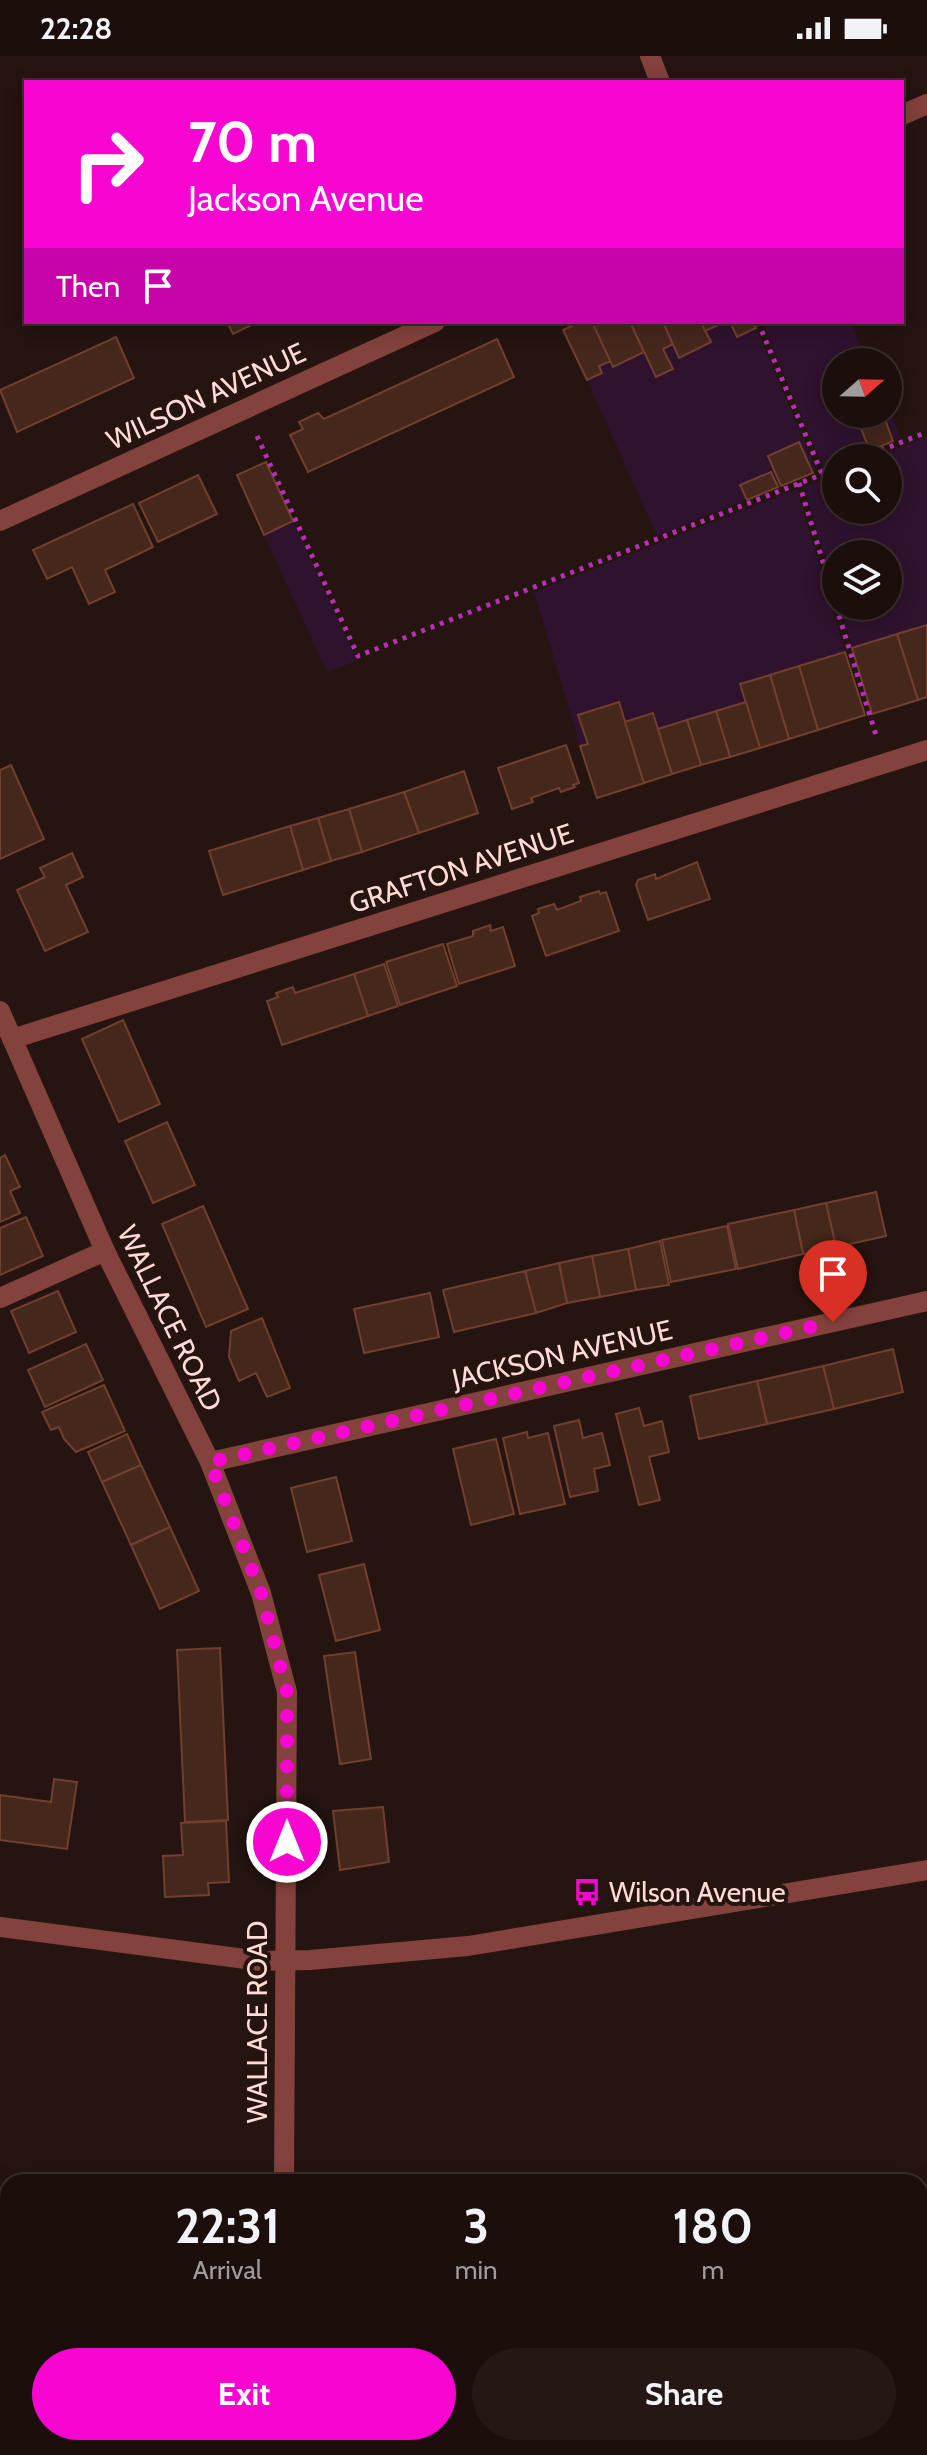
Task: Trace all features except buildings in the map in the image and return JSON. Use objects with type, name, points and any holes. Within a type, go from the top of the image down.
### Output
[{"type":"street","points":[[650,56],[659,80]]},
{"type":"street","points":[[904,114],[927,104]]},
{"type":"street","name":"WILSON AVENUE","points":[[0,521],[431,324]]},
{"type":"street","name":"GRAFTON AVENUE","points":[[12,1039],[927,750]]},
{"type":"street","name":"WALLACE ROAD","points":[[0,1012],[105,1251],[210,1462],[261,1593],[287,1692],[284,2174]]},
{"type":"street","points":[[0,1298],[105,1251]]},
{"type":"street","name":"JACKSON AVENUE","points":[[210,1462],[927,1301]]},
{"type":"street","points":[[0,1927],[217,1956],[286,1961],[457,1947],[927,1870]]},
{"type":"path","points":[[245,409],[358,656],[822,474],[759,324]]},
{"type":"path","points":[[897,444],[927,432]]},
{"type":"path","points":[[799,483],[822,559]]},
{"type":"path","points":[[840,620],[884,763]]},
{"type":"shaded area","points":[[721,324],[731,324],[737,337],[756,328],[817,471],[657,536],[587,380],[602,373],[599,366],[611,361],[614,366],[644,352],[656,377],[673,369],[663,349],[673,344],[680,357],[710,342],[705,331]]},
{"type":"shaded area","points":[[763,324],[852,324],[862,348],[822,348],[822,428],[897,428],[901,438],[886,444],[822,444],[822,466]]},
{"type":"shaded area","points":[[927,436],[927,625],[852,648],[843,620],[902,620],[902,540],[822,540],[822,548],[804,487],[822,480],[822,524],[902,524],[902,446]]},
{"type":"shaded area","points":[[797,489],[822,574],[822,620],[836,620],[845,652],[740,684],[746,702],[658,729],[653,713],[625,722],[618,703],[579,715],[588,744],[580,746],[534,592]]},
{"type":"shaded area","points":[[293,521],[357,661],[327,672],[264,535]]},
{"type":"place","name":"Wilson Avenue","points":[[587,1892]]},
{"type":"route","points":[[287,1842],[287,1692],[261,1593],[210,1462],[833,1322]]}]
